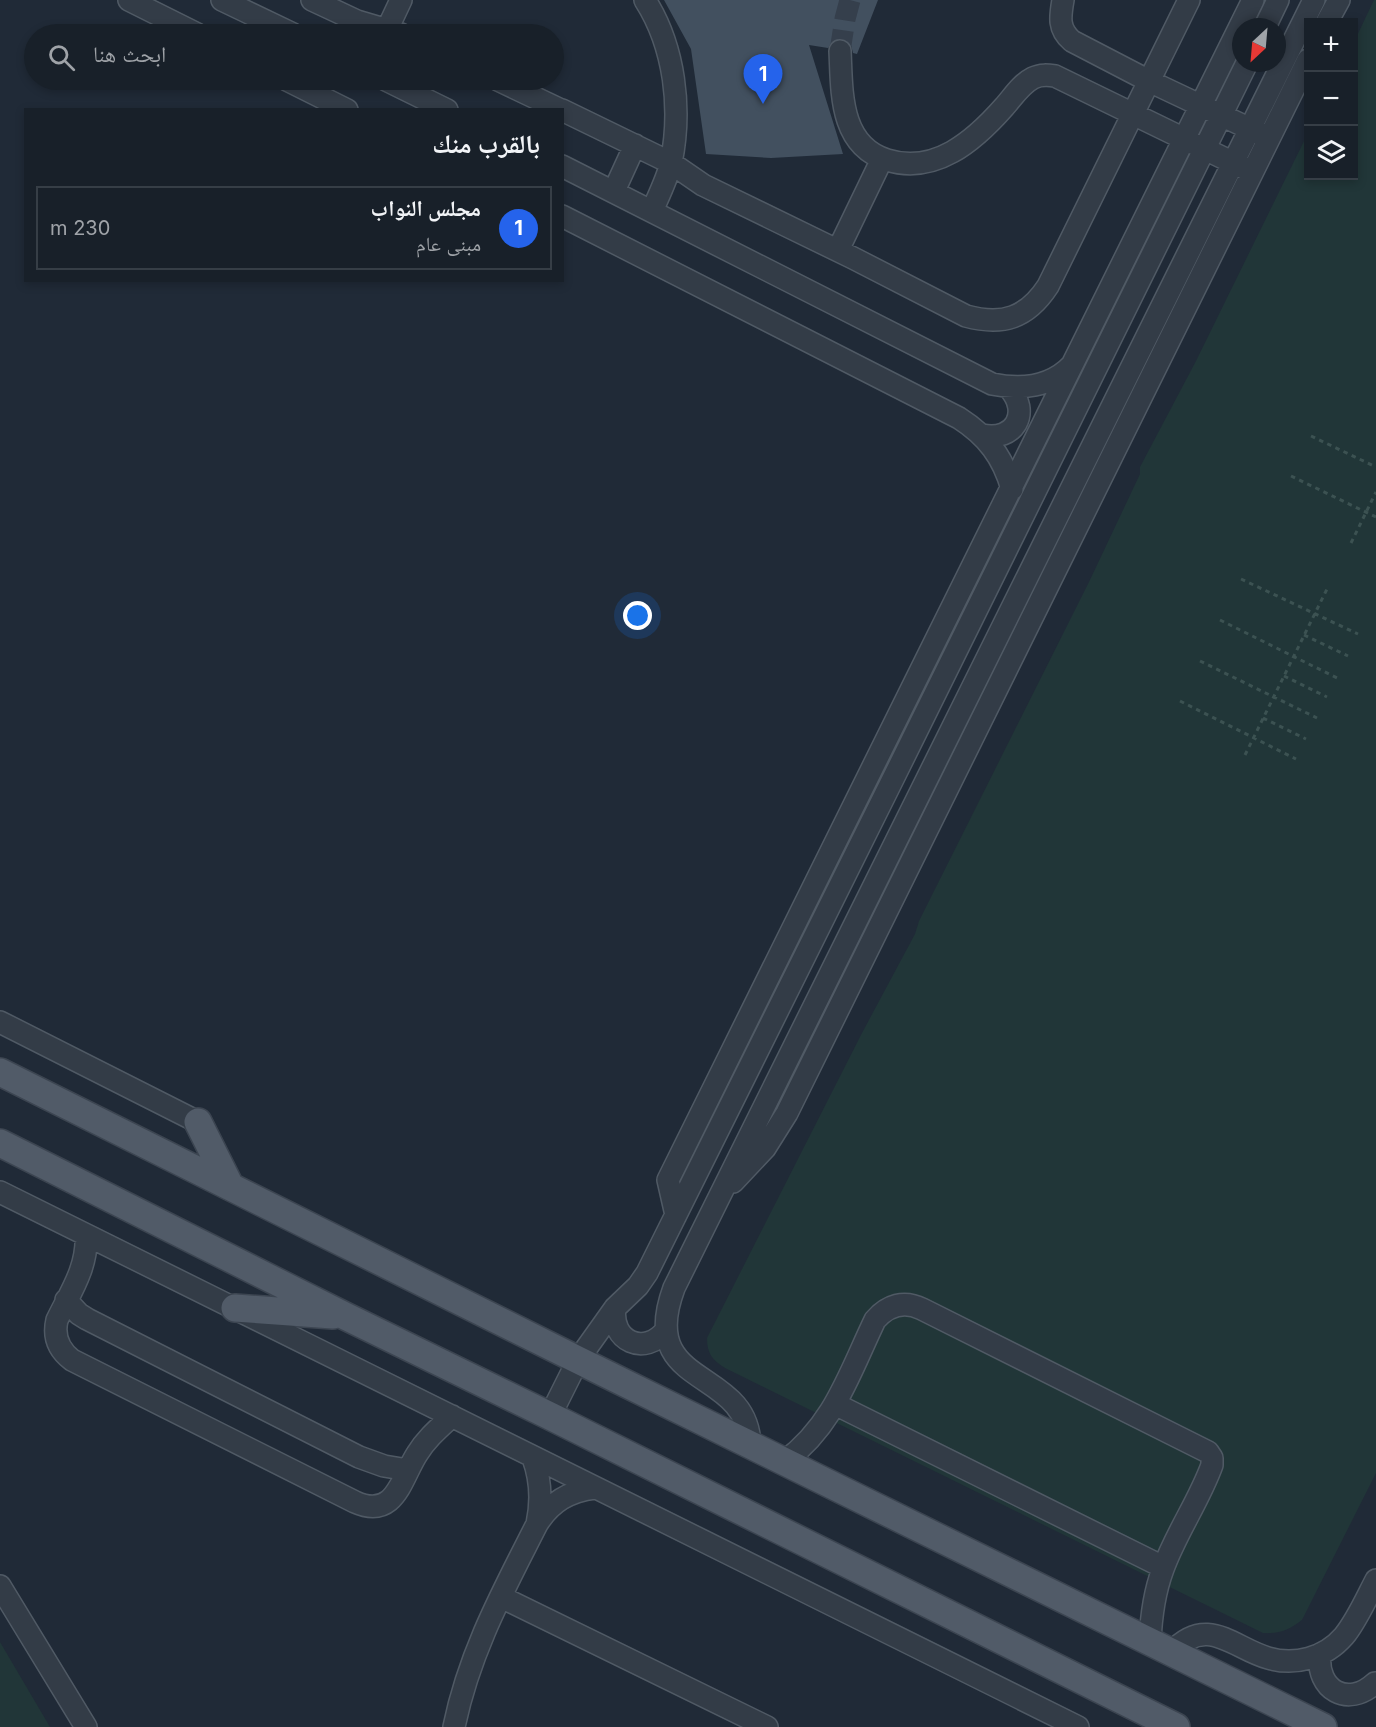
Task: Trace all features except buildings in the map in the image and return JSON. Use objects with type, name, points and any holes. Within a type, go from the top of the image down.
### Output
[{"type":"main road","points":[[0,1072],[1323,1727]]},
{"type":"main road","points":[[198,1122],[230,1186]]},
{"type":"main road","points":[[0,1143],[1176,1727]]},
{"type":"main road","points":[[235,1308],[345,1316]]},
{"type":"street","points":[[129,0],[178,24]]},
{"type":"street","points":[[222,0],[272,24]]},
{"type":"street","points":[[312,0],[366,24]]},
{"type":"street","points":[[394,24],[401,0]]},
{"type":"street","points":[[645,0],[661,32],[670,61],[675,91],[676,121],[671,163],[652,211]]},
{"type":"street","points":[[1064,0],[1060,13],[1061,25],[1066,36],[1072,41],[1259,134]]},
{"type":"street","points":[[564,111],[671,163],[703,185],[838,250],[966,316],[982,321],[998,321],[1028,310],[1040,300],[1189,0]]},
{"type":"street","points":[[676,1215],[668,1180],[1253,0]]},
{"type":"street","points":[[1269,18],[1278,0]]},
{"type":"street","points":[[721,1192],[746,1170],[765,1148],[787,1113],[1252,171],[1259,134],[1314,0]]},
{"type":"street","points":[[1330,18],[1339,0]]},
{"type":"street","points":[[840,51],[846,119],[855,136],[867,149],[882,159],[898,164],[915,165],[947,156],[986,126],[1026,82],[1045,75],[1056,76],[1252,171]]},
{"type":"street","points":[[750,1445],[749,1430],[744,1415],[735,1402],[723,1392],[695,1376],[673,1353],[666,1330],[667,1306],[674,1288],[1233,163],[1259,134],[1304,66]]},
{"type":"street","points":[[550,1416],[578,1360],[615,1308],[638,1286],[647,1273],[1243,72]]},
{"type":"street","points":[[307,90],[343,108]]},
{"type":"street","points":[[406,90],[443,108]]},
{"type":"street","points":[[519,90],[558,108]]},
{"type":"street","points":[[614,191],[635,145]]},
{"type":"street","points":[[838,250],[882,159]]},
{"type":"street","points":[[564,167],[992,384],[1009,388],[1025,388],[1055,378],[1075,362]]},
{"type":"street","points":[[564,217],[959,418],[982,435],[1001,460],[1012,489]]},
{"type":"street","points":[[982,435],[992,437],[1002,435],[1010,431],[1016,423],[1020,414],[1019,404],[1016,395],[1009,388]]},
{"type":"street","points":[[881,754],[890,785]]},
{"type":"street","points":[[0,1022],[198,1122]]},
{"type":"street","points":[[0,1192],[1078,1727]]},
{"type":"street","points":[[86,1235],[87,1249],[84,1263],[57,1320],[56,1334],[60,1349],[72,1360],[355,1502],[371,1507],[386,1503],[397,1494],[408,1470],[426,1441],[452,1416]]},
{"type":"street","points":[[66,1300],[72,1308],[87,1319],[358,1457],[384,1466],[408,1470]]},
{"type":"street","points":[[784,1462],[813,1437],[835,1404],[875,1320],[881,1313],[896,1305],[914,1305],[1208,1452],[1212,1465],[1163,1567],[1153,1606],[1161,1647],[1210,1635],[1230,1640],[1255,1653],[1281,1661],[1294,1661],[1320,1654],[1343,1637],[1376,1580]]},
{"type":"street","points":[[615,1308],[615,1324],[618,1331],[628,1341],[649,1343],[656,1340],[666,1330]]},
{"type":"street","points":[[835,1404],[1163,1567]]},
{"type":"street","points":[[534,1458],[541,1497],[537,1524]]},
{"type":"street","points":[[454,1727],[465,1679],[501,1597],[537,1524],[557,1501],[575,1492],[595,1488]]},
{"type":"street","points":[[0,1586],[87,1727]]},
{"type":"street","points":[[501,1597],[767,1727]]},
{"type":"street","points":[[1320,1654],[1322,1678],[1332,1689],[1340,1693],[1355,1695],[1363,1692],[1376,1680]]},
{"type":"path","points":[[1311,436],[1376,467]]},
{"type":"path","points":[[1291,476],[1376,517]]},
{"type":"path","points":[[1351,543],[1376,492]]},
{"type":"path","points":[[1240,579],[1358,634]]},
{"type":"path","points":[[1245,755],[1328,587]]},
{"type":"path","points":[[1220,620],[1337,678]]},
{"type":"path","points":[[1304,635],[1348,656]]},
{"type":"path","points":[[1200,661],[1317,718]]},
{"type":"path","points":[[1284,676],[1327,697]]},
{"type":"path","points":[[1180,701],[1296,759]]},
{"type":"path","points":[[1263,718],[1306,739]]},
{"type":"green space","points":[[1376,0],[1376,1473],[1302,1620],[1284,1631],[1263,1633],[725,1368],[711,1356],[707,1338],[862,1033],[915,934],[919,921],[1089,582],[1140,474],[1140,467],[1196,361],[1304,141],[1304,180],[1358,180],[1358,34]]},
{"type":"green space","points":[[0,1642],[50,1727],[0,1727]]},
{"type":"tunnel","points":[[840,51],[850,0]]},
{"type":"place","name":"مجلس النواب","points":[[763,104]]}]
